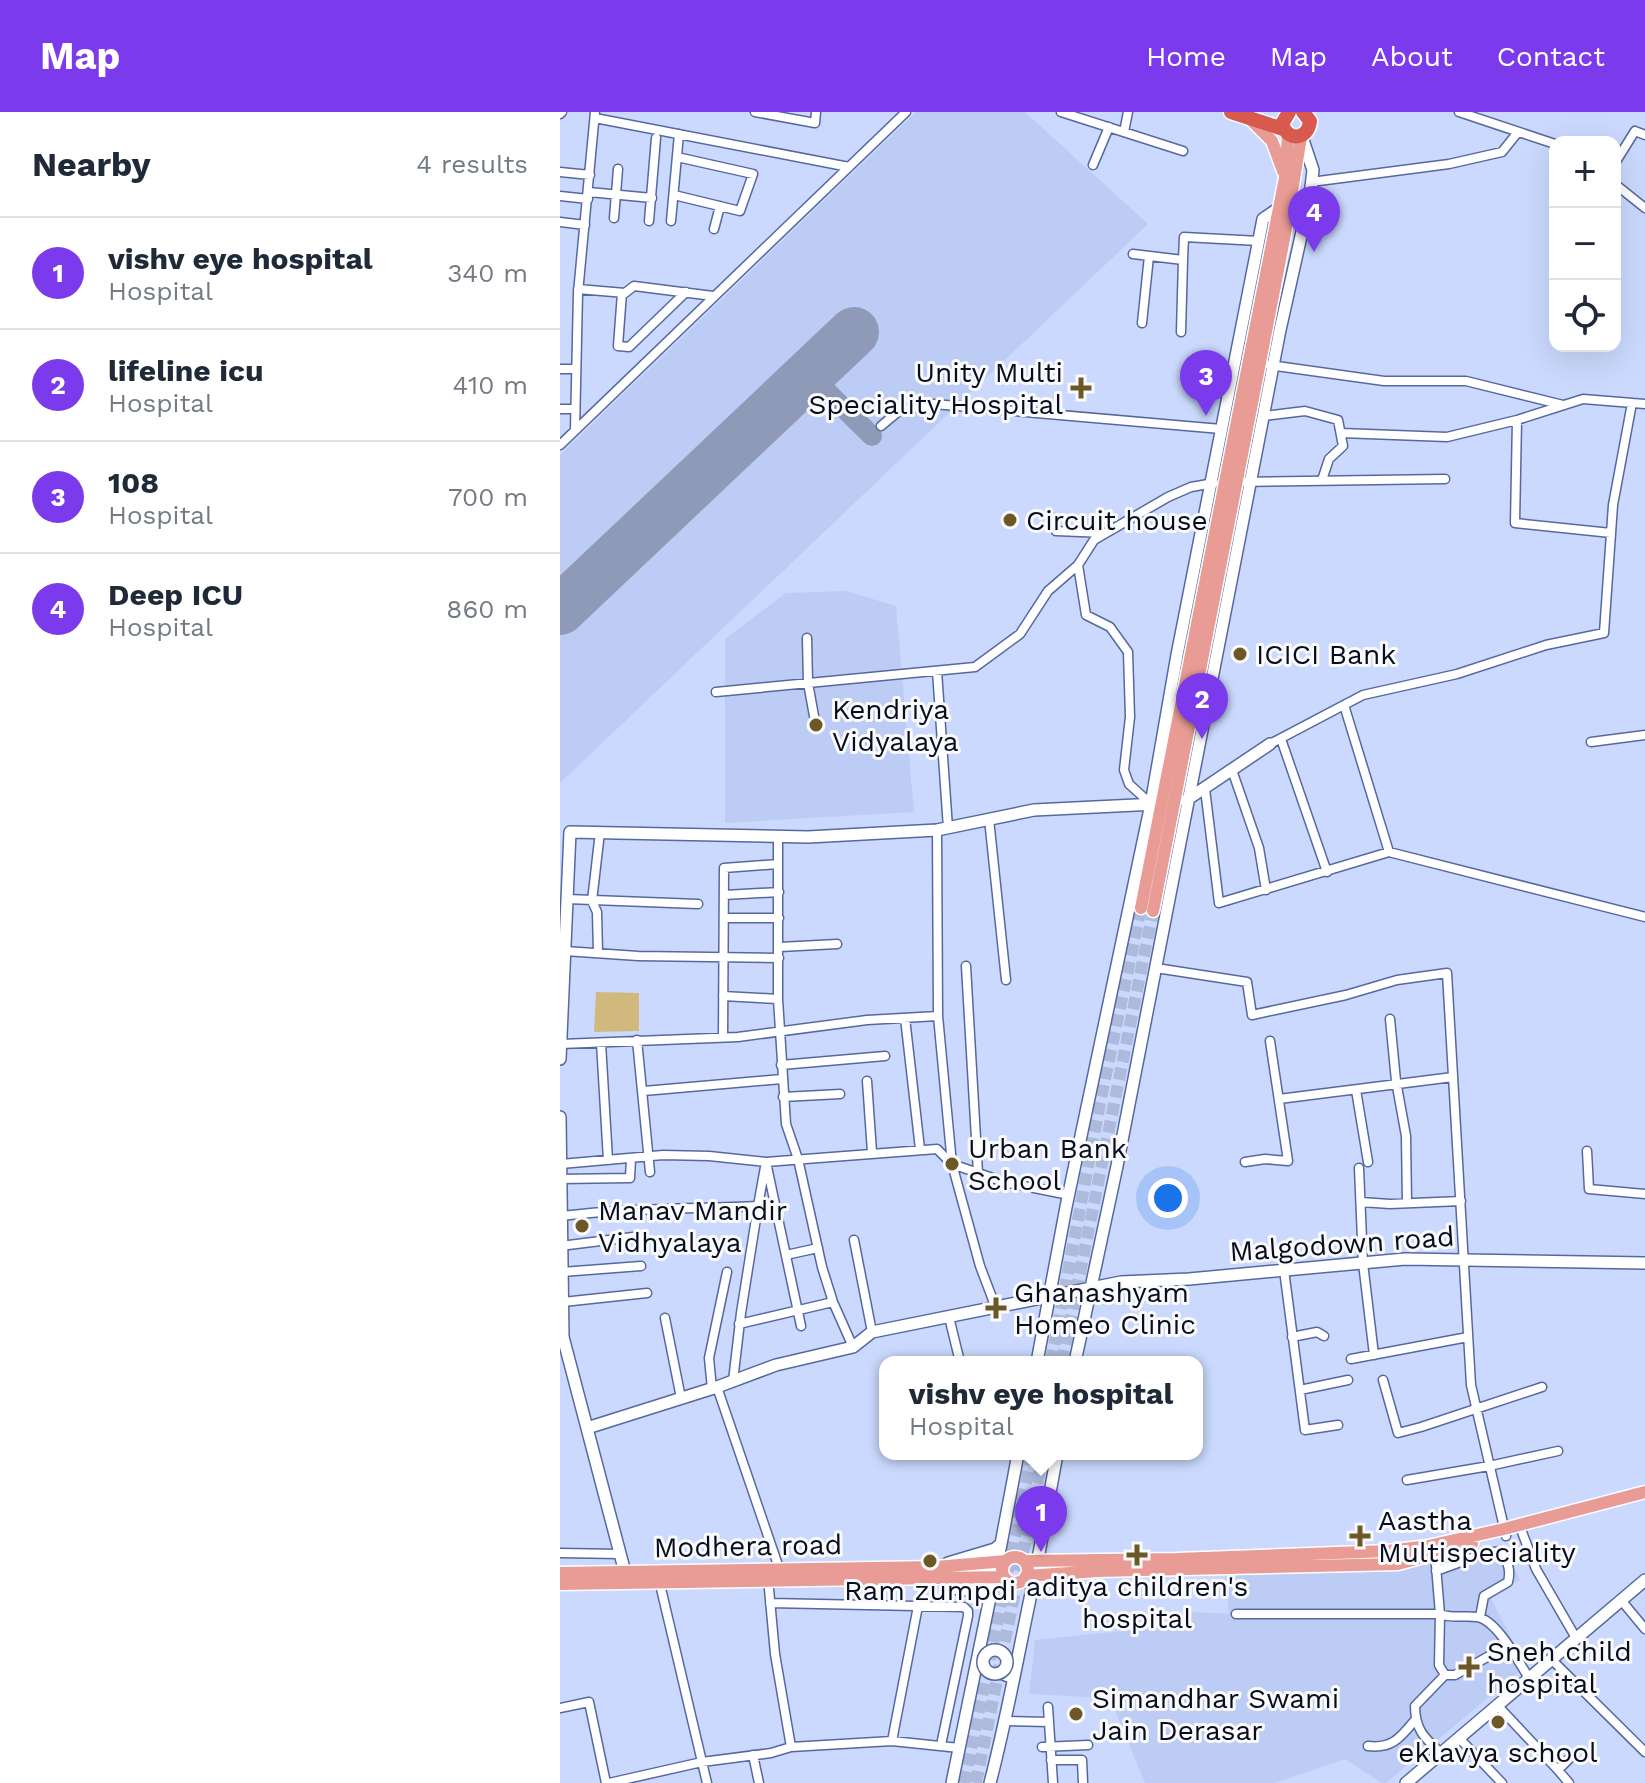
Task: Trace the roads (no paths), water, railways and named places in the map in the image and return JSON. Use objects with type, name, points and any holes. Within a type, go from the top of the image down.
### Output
[{"type":"highway","points":[[1231,112],[1291,133],[1308,131],[1307,113]]},
{"type":"highway","points":[[1283,112],[1289,112]]},
{"type":"highway","points":[[1289,112],[1283,119],[1291,133]]},
{"type":"main road","points":[[1248,117],[1272,141],[1285,178]]},
{"type":"main road","points":[[1169,803],[1217,483],[1245,380],[1291,133]]},
{"type":"main road","points":[[1145,904],[1237,481],[1259,364],[1291,133]]},
{"type":"main road","points":[[942,1576],[1013,1557],[1024,1561],[1178,1564],[1398,1564],[1645,1492]]},
{"type":"main road","points":[[942,1576],[999,1576],[1015,1583],[1031,1575],[1388,1551],[1522,1532],[1645,1498]]},
{"type":"main road","points":[[999,1576],[1002,1561]]},
{"type":"main road","points":[[1024,1561],[1031,1575]]},
{"type":"main road","name":"Modhera road","points":[[560,1573],[626,1577],[771,1572],[942,1576]]},
{"type":"main road","points":[[560,1584],[626,1577]]},
{"type":"street","points":[[755,112],[815,123],[816,112]]},
{"type":"street","points":[[560,445],[906,112]]},
{"type":"street","points":[[1061,112],[1183,151]]},
{"type":"street","points":[[1124,132],[1128,112]]},
{"type":"street","points":[[1459,112],[1478,115],[1549,142]]},
{"type":"street","points":[[575,430],[578,289],[595,115],[849,167]]},
{"type":"street","points":[[1093,165],[1109,127]]},
{"type":"street","points":[[1621,153],[1635,131],[1645,135]]},
{"type":"street","points":[[1311,182],[1449,164],[1502,152],[1518,132]]},
{"type":"street","points":[[1076,1356],[1167,910],[1169,803],[1251,480],[1311,182],[1313,170],[1291,133]]},
{"type":"street","points":[[671,221],[679,134]]},
{"type":"street","points":[[649,221],[656,138]]},
{"type":"street","points":[[674,195],[740,211],[753,174],[677,157]]},
{"type":"street","points":[[614,218],[618,169]]},
{"type":"street","points":[[560,172],[590,175]]},
{"type":"street","points":[[1621,189],[1645,208]]},
{"type":"street","points":[[560,196],[652,198]]},
{"type":"street","points":[[714,229],[720,206]]},
{"type":"street","points":[[1217,483],[1221,429],[1263,219],[1279,208]]},
{"type":"street","points":[[560,222],[585,225]]},
{"type":"street","points":[[1181,332],[1184,237],[1259,241]]},
{"type":"street","points":[[1133,254],[1183,260]]},
{"type":"street","points":[[1142,323],[1149,256]]},
{"type":"street","points":[[578,289],[622,293],[634,286],[713,296]]},
{"type":"street","points":[[622,293],[618,346],[629,347],[686,292]]},
{"type":"street","points":[[1259,364],[1384,381],[1466,381],[1564,405]]},
{"type":"street","points":[[560,369],[576,369]]},
{"type":"street","points":[[1231,379],[1245,380]]},
{"type":"street","points":[[1612,388],[1612,401]]},
{"type":"street","points":[[1341,433],[1447,437],[1517,420],[1583,399],[1645,404]]},
{"type":"street","points":[[560,1059],[570,832],[778,836],[942,829],[1034,810],[1169,803],[1205,789],[1275,742],[1363,695],[1457,674],[1546,645],[1604,633],[1613,505],[1632,403]]},
{"type":"street","points":[[881,426],[899,411],[934,404],[1221,429]]},
{"type":"street","points":[[560,409],[575,409]]},
{"type":"street","points":[[1264,416],[1305,411],[1338,420],[1343,446],[1329,459],[1322,480]]},
{"type":"street","points":[[1517,420],[1515,523],[1611,533]]},
{"type":"street","points":[[716,692],[975,667],[1020,634],[1048,591],[1078,565],[1094,540],[1191,487],[1251,480],[1445,479]]},
{"type":"street","points":[[1053,518],[1056,531],[1106,533]]},
{"type":"street","points":[[1078,565],[1086,615],[1110,627],[1128,652],[1130,717],[1124,770],[1129,784],[1169,803]]},
{"type":"street","points":[[807,638],[808,683],[814,716]]},
{"type":"street","points":[[937,671],[942,829],[938,1016],[952,1164],[980,1266],[996,1308]]},
{"type":"street","points":[[1344,705],[1389,852]]},
{"type":"street","points":[[1591,742],[1645,735]]},
{"type":"street","points":[[1275,742],[1327,872]]},
{"type":"street","points":[[1232,770],[1259,848],[1266,890]]},
{"type":"street","points":[[1205,789],[1219,903],[1389,852],[1645,917]]},
{"type":"street","points":[[989,819],[1006,980]]},
{"type":"street","points":[[598,953],[597,912],[592,901],[600,832]]},
{"type":"street","points":[[778,836],[778,999],[786,1124],[798,1159],[833,1302],[853,1347]]},
{"type":"street","points":[[723,1037],[724,868],[778,864]]},
{"type":"street","points":[[724,895],[779,892]]},
{"type":"street","points":[[567,899],[698,904]]},
{"type":"street","points":[[1038,1356],[1069,1195],[1145,904],[1167,910]]},
{"type":"street","points":[[725,918],[779,918]]},
{"type":"street","points":[[780,947],[837,944]]},
{"type":"street","points":[[565,951],[779,958]]},
{"type":"street","points":[[966,966],[978,1173]]},
{"type":"street","points":[[1156,968],[1247,982],[1252,1015],[1346,995],[1397,980],[1447,973],[1471,1385],[1505,1533]]},
{"type":"street","points":[[723,996],[778,999]]},
{"type":"street","points":[[561,1044],[723,1037],[867,1020],[938,1016]]},
{"type":"street","points":[[905,1018],[920,1149]]},
{"type":"street","points":[[1390,1019],[1406,1136],[1407,1203]]},
{"type":"street","points":[[637,1040],[650,1172]]},
{"type":"street","points":[[1245,1162],[1265,1159],[1288,1161],[1270,1041]]},
{"type":"street","points":[[601,1043],[608,1160]]},
{"type":"street","points":[[781,1065],[885,1056]]},
{"type":"street","points":[[1279,1099],[1453,1077]]},
{"type":"street","points":[[644,1091],[782,1079]]},
{"type":"street","points":[[867,1081],[872,1152]]},
{"type":"street","points":[[1356,1090],[1368,1162]]},
{"type":"street","points":[[783,1097],[840,1094]]},
{"type":"street","points":[[560,1117],[562,1338],[626,1577]]},
{"type":"street","points":[[561,1164],[709,1156],[766,1162],[937,1149],[952,1164],[1004,1182],[1069,1195]]},
{"type":"street","points":[[1587,1151],[1589,1189],[1645,1194]]},
{"type":"street","points":[[560,1179],[630,1178],[631,1159]]},
{"type":"street","points":[[733,1381],[739,1324],[766,1162]]},
{"type":"street","points":[[766,1162],[801,1326]]},
{"type":"street","points":[[1359,1168],[1363,1263],[1374,1355]]},
{"type":"street","points":[[1361,1202],[1461,1201]]},
{"type":"street","points":[[561,1216],[611,1210],[758,1206]]},
{"type":"street","points":[[561,1246],[641,1236]]},
{"type":"street","points":[[854,1240],[872,1332]]},
{"type":"street","points":[[786,1255],[818,1248]]},
{"type":"street","name":"Malgodown road","points":[[1049,1298],[1121,1282],[1405,1259],[1645,1263]]},
{"type":"street","points":[[562,1272],[641,1266]]},
{"type":"street","points":[[1284,1270],[1305,1430],[1338,1425]]},
{"type":"street","points":[[727,1272],[709,1358],[714,1388],[771,1572],[770,1603],[775,1654],[791,1747]]},
{"type":"street","points":[[563,1302],[647,1293]]},
{"type":"street","points":[[587,1428],[776,1365],[853,1347],[872,1332],[1049,1298]]},
{"type":"street","points":[[739,1324],[833,1302]]},
{"type":"street","points":[[949,1317],[959,1356]]},
{"type":"street","points":[[665,1318],[681,1398]]},
{"type":"street","points":[[1292,1337],[1317,1332],[1324,1336]]},
{"type":"street","points":[[1351,1359],[1468,1337]]},
{"type":"street","points":[[1300,1390],[1348,1380]]},
{"type":"street","points":[[1383,1380],[1398,1433],[1542,1387]]},
{"type":"street","points":[[1407,1480],[1558,1451]]},
{"type":"street","points":[[1002,1561],[1001,1544],[1017,1460]]},
{"type":"street","points":[[1038,1559],[1056,1460]]},
{"type":"street","points":[[1522,1532],[1536,1569],[1576,1638]]},
{"type":"street","points":[[942,1576],[1001,1544]]},
{"type":"street","points":[[1436,1571],[1488,1552],[1501,1552],[1507,1561],[1508,1582],[1484,1596],[1480,1617]]},
{"type":"street","points":[[560,1553],[621,1554]]},
{"type":"street","points":[[1435,1554],[1440,1614],[1439,1665],[1445,1675]]},
{"type":"street","points":[[990,1783],[1006,1721],[1031,1575]]},
{"type":"street","points":[[942,1576],[990,1596]]},
{"type":"street","points":[[942,1576],[945,1606]]},
{"type":"street","points":[[980,1671],[980,1641],[990,1596],[999,1576]]},
{"type":"street","points":[[658,1577],[707,1783]]},
{"type":"street","points":[[1414,1781],[1441,1753],[1643,1584]]},
{"type":"street","points":[[1621,1600],[1645,1629]]},
{"type":"street","points":[[770,1603],[964,1607],[968,1616],[941,1745]]},
{"type":"street","points":[[892,1741],[918,1606]]},
{"type":"street","points":[[1236,1614],[1440,1614],[1446,1617],[1480,1617],[1494,1625],[1529,1678]]},
{"type":"street","points":[[980,1641],[998,1651],[1007,1663],[1001,1673]]},
{"type":"street","points":[[1441,1753],[1421,1734],[1415,1720],[1415,1706],[1445,1675],[1455,1675],[1507,1646]]},
{"type":"street","points":[[952,1783],[984,1658],[998,1651],[1018,1648]]},
{"type":"street","points":[[1551,1659],[1645,1752]]},
{"type":"street","points":[[980,1671],[1001,1673],[1013,1678]]},
{"type":"street","points":[[560,1708],[589,1702],[608,1783],[702,1762],[791,1747],[892,1741],[959,1748]]},
{"type":"street","points":[[1497,1705],[1569,1783]]},
{"type":"street","points":[[1048,1707],[1046,1746],[1053,1783]]},
{"type":"street","points":[[1368,1746],[1382,1748],[1389,1745],[1415,1720]]},
{"type":"street","points":[[1006,1721],[1049,1722]]},
{"type":"street","points":[[1459,1738],[1502,1783]]},
{"type":"street","points":[[1046,1746],[1088,1745]]},
{"type":"street","points":[[753,1755],[759,1783]]},
{"type":"street","points":[[1558,1770],[1572,1756]]},
{"type":"street","points":[[1051,1760],[1082,1760],[1083,1783]]},
{"type":"tunnel","points":[[1052,1356],[1141,908]]},
{"type":"tunnel","points":[[1063,1356],[1153,911]]},
{"type":"tunnel","points":[[964,1783],[1031,1460]]},
{"type":"tunnel","points":[[976,1783],[1042,1460]]},
{"type":"place","name":"Deep ICU","points":[[1314,252]]},
{"type":"place","name":"Unity Multi Speciality Hospital","points":[[1081,388]]},
{"type":"place","name":"108","points":[[1206,416]]},
{"type":"place","name":"Circuit house","points":[[1010,520]]},
{"type":"place","name":"ICICI Bank","points":[[1240,654]]},
{"type":"place","name":"Kendriya Vidyalaya","points":[[816,725]]},
{"type":"place","name":"lifeline icu","points":[[1202,739]]},
{"type":"place","name":"Urban Bank School","points":[[952,1164]]},
{"type":"place","name":"Manav Mandir Vidhyalaya","points":[[582,1226]]},
{"type":"place","name":"Ghanashyam Homeo Clinic","points":[[996,1308]]},
{"type":"place","name":"Aastha Multispeciality","points":[[1360,1536]]},
{"type":"place","name":"vishv eye hospital","points":[[1041,1552]]},
{"type":"place","name":"aditya children's hospital","points":[[1137,1555]]},
{"type":"place","name":"Ram zumpdi","points":[[930,1561]]},
{"type":"place","name":"Sneh child hospital","points":[[1469,1667]]},
{"type":"place","name":"Simandhar Swami Jain Derasar","points":[[1076,1714]]},
{"type":"place","name":"eklavya school","points":[[1498,1722]]}]
